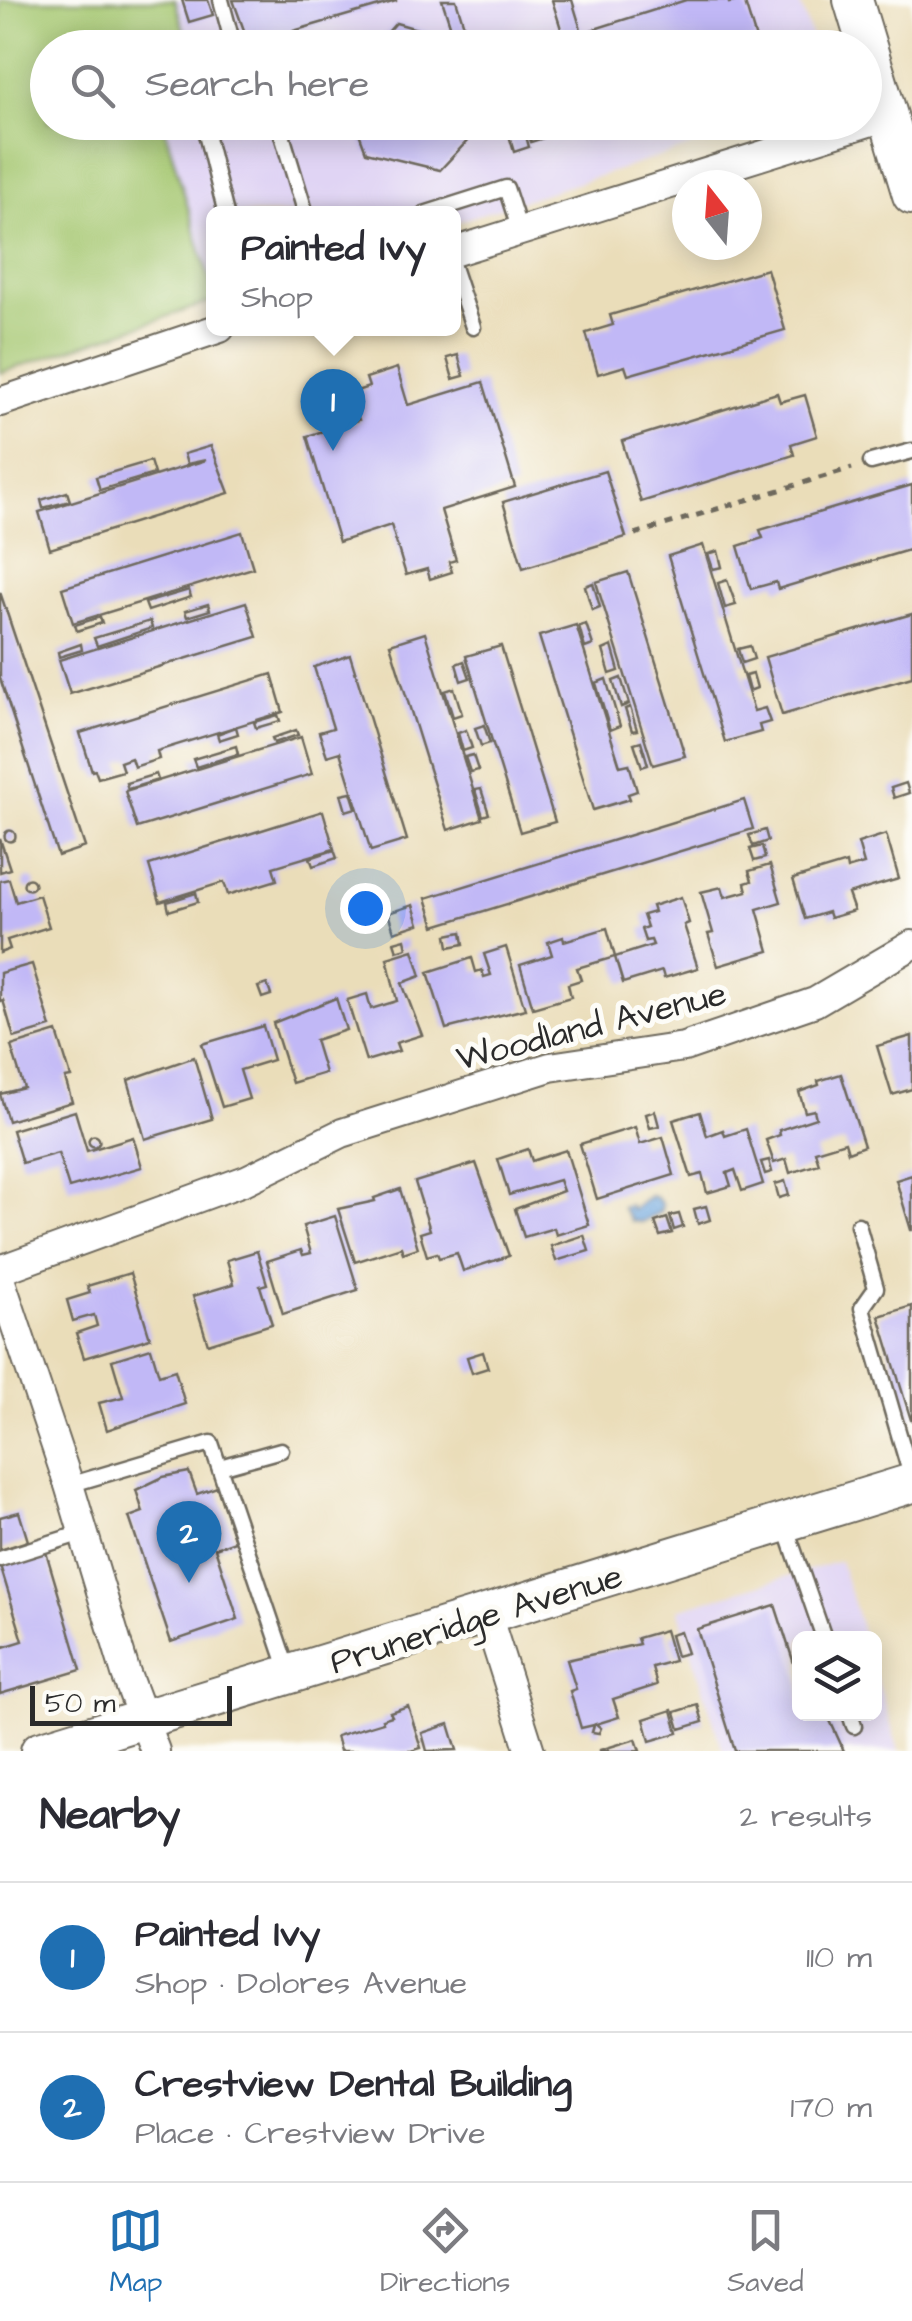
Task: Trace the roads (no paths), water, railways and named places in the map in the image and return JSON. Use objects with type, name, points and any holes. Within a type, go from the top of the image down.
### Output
[{"type":"main road","points":[[853,0],[862,30]]},
{"type":"main road","points":[[882,96],[912,195]]},
{"type":"main road","name":"Pruneridge Avenue","points":[[40,1751],[150,1735],[290,1676],[785,1524],[912,1481]]},
{"type":"street","points":[[882,118],[888,116]]},
{"type":"street","points":[[461,249],[811,140]]},
{"type":"street","points":[[0,402],[206,333]]},
{"type":"street","name":"Woodland Avenue","points":[[0,1270],[246,1180],[342,1133],[550,1068],[684,1046],[815,1002],[912,945]]},
{"type":"street","points":[[0,1280],[126,1674],[150,1735]]},
{"type":"street","points":[[487,1615],[530,1751]]},
{"type":"lane","points":[[220,0],[229,30]]},
{"type":"lane","points":[[208,140],[224,206]]},
{"type":"lane","points":[[283,140],[304,206]]},
{"type":"lane","points":[[449,206],[506,188],[520,230]]},
{"type":"lane","points":[[461,292],[473,327]]},
{"type":"lane","points":[[872,462],[912,451]]},
{"type":"lane","points":[[858,1225],[876,1288],[862,1308],[912,1481]]},
{"type":"lane","points":[[68,1485],[211,1442],[290,1676]]},
{"type":"lane","points":[[220,1467],[282,1450]]},
{"type":"lane","points":[[785,1524],[822,1631]]},
{"type":"lane","points":[[0,1558],[82,1533]]},
{"type":"water","points":[[650,1196],[662,1205],[660,1212],[641,1222],[631,1221],[622,1207],[629,1205],[632,1210]]},
{"type":"place","name":"Painted Ivy","points":[[333,451]]},
{"type":"place","name":"Crestview Dental Building","points":[[189,1583]]}]
